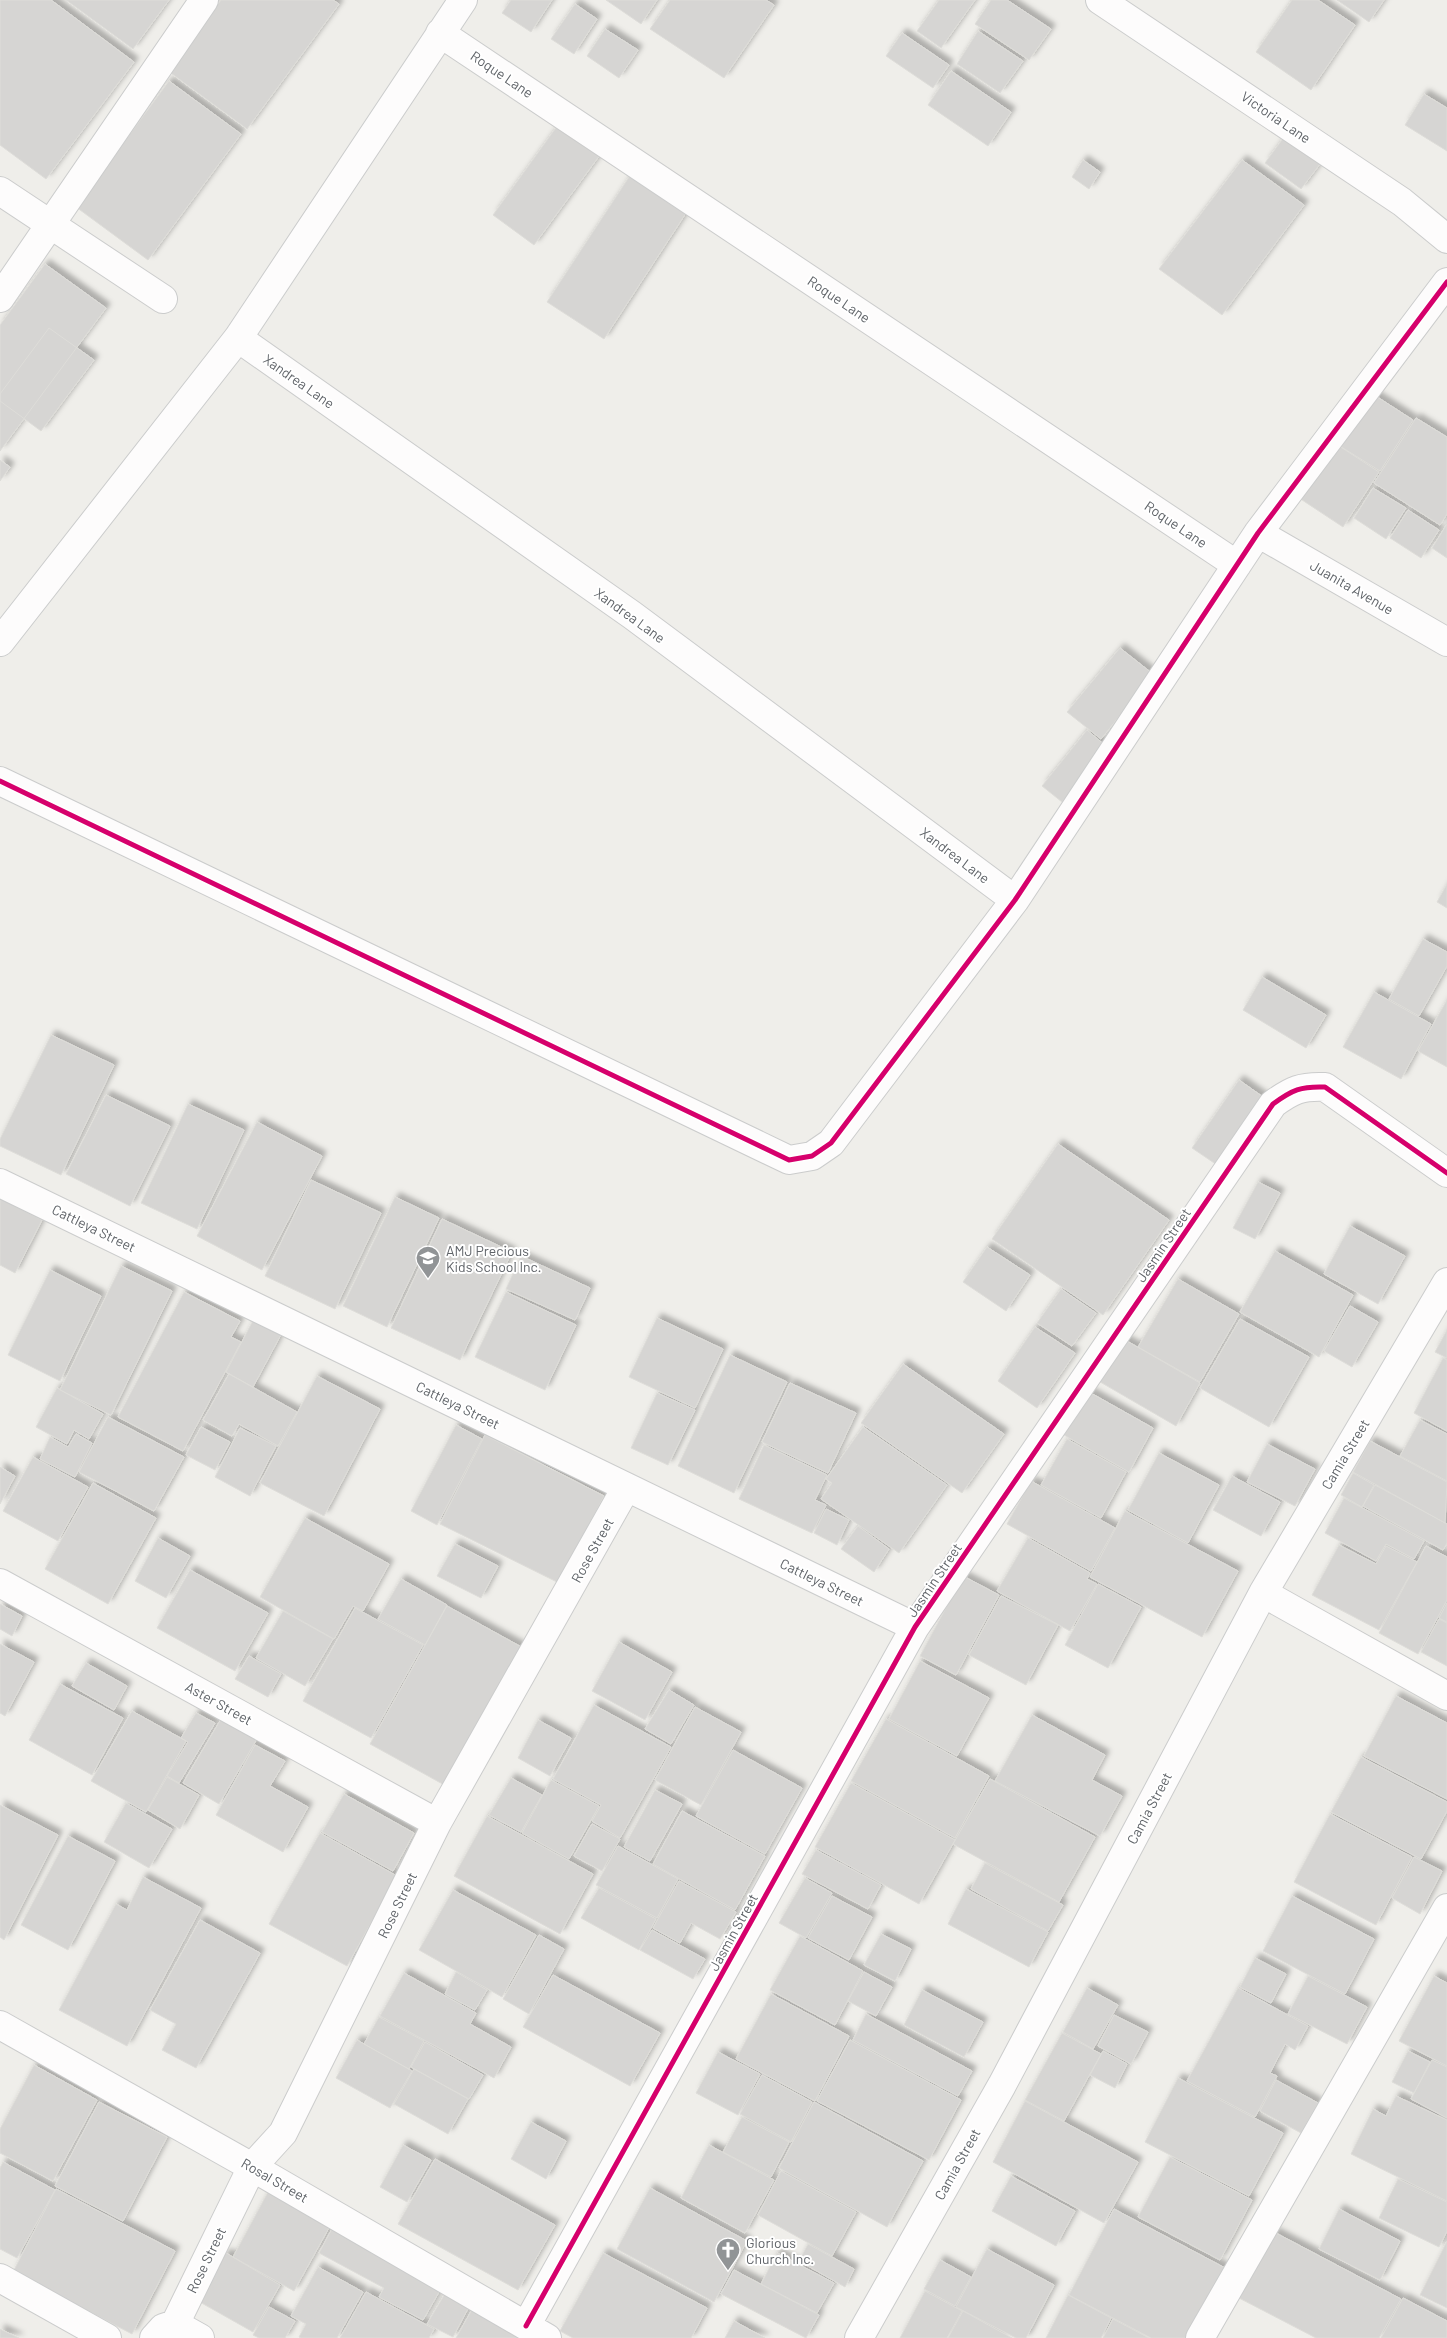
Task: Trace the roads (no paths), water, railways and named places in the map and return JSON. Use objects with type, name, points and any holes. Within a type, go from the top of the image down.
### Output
[{"type":"street","points":[[0,298],[204,0]]},
{"type":"street","points":[[0,642],[238,338],[463,0]]},
{"type":"street","name":"Victoria Lane","points":[[1100,0],[1402,202],[1447,239]]},
{"type":"street","name":"Roque Lane","points":[[440,33],[1237,565]]},
{"type":"street","points":[[0,191],[163,299]]},
{"type":"street","points":[[0,780],[789,1160],[812,1156],[831,1143],[1015,900],[1258,533],[1447,282]]},
{"type":"street","name":"Xandrea Lane","points":[[238,338],[632,615],[1015,900]]},
{"type":"street","name":"Juanita Avenue","points":[[1258,533],[1447,642]]},
{"type":"street","name":"Jasmin Street","points":[[537,2332],[915,1627],[1273,1104],[1289,1093],[1306,1086],[1325,1087],[1447,1173]]},
{"type":"street","name":"Cattleya Street","points":[[0,1183],[915,1627]]},
{"type":"street","name":"Camia Street","points":[[859,2338],[1002,2085],[1263,1593],[1447,1282]]},
{"type":"street","name":"Rose Street","points":[[165,2331],[252,2167],[283,2133],[438,1823],[626,1488]]},
{"type":"street","name":"Aster Street","points":[[0,1583],[438,1823]]},
{"type":"street","points":[[1263,1593],[1447,1696]]},
{"type":"street","points":[[1200,2338],[1447,1908]]},
{"type":"street","name":"Rosal Street","points":[[0,2025],[252,2167],[537,2332]]},
{"type":"street","points":[[0,2278],[107,2338]]},
{"type":"street","points":[[165,2331],[200,2338]]},
{"type":"place","name":"AMJ Precious Kids School Inc.","points":[[428,1279]]},
{"type":"place","name":"Glorious Church Inc.","points":[[728,2271]]}]
